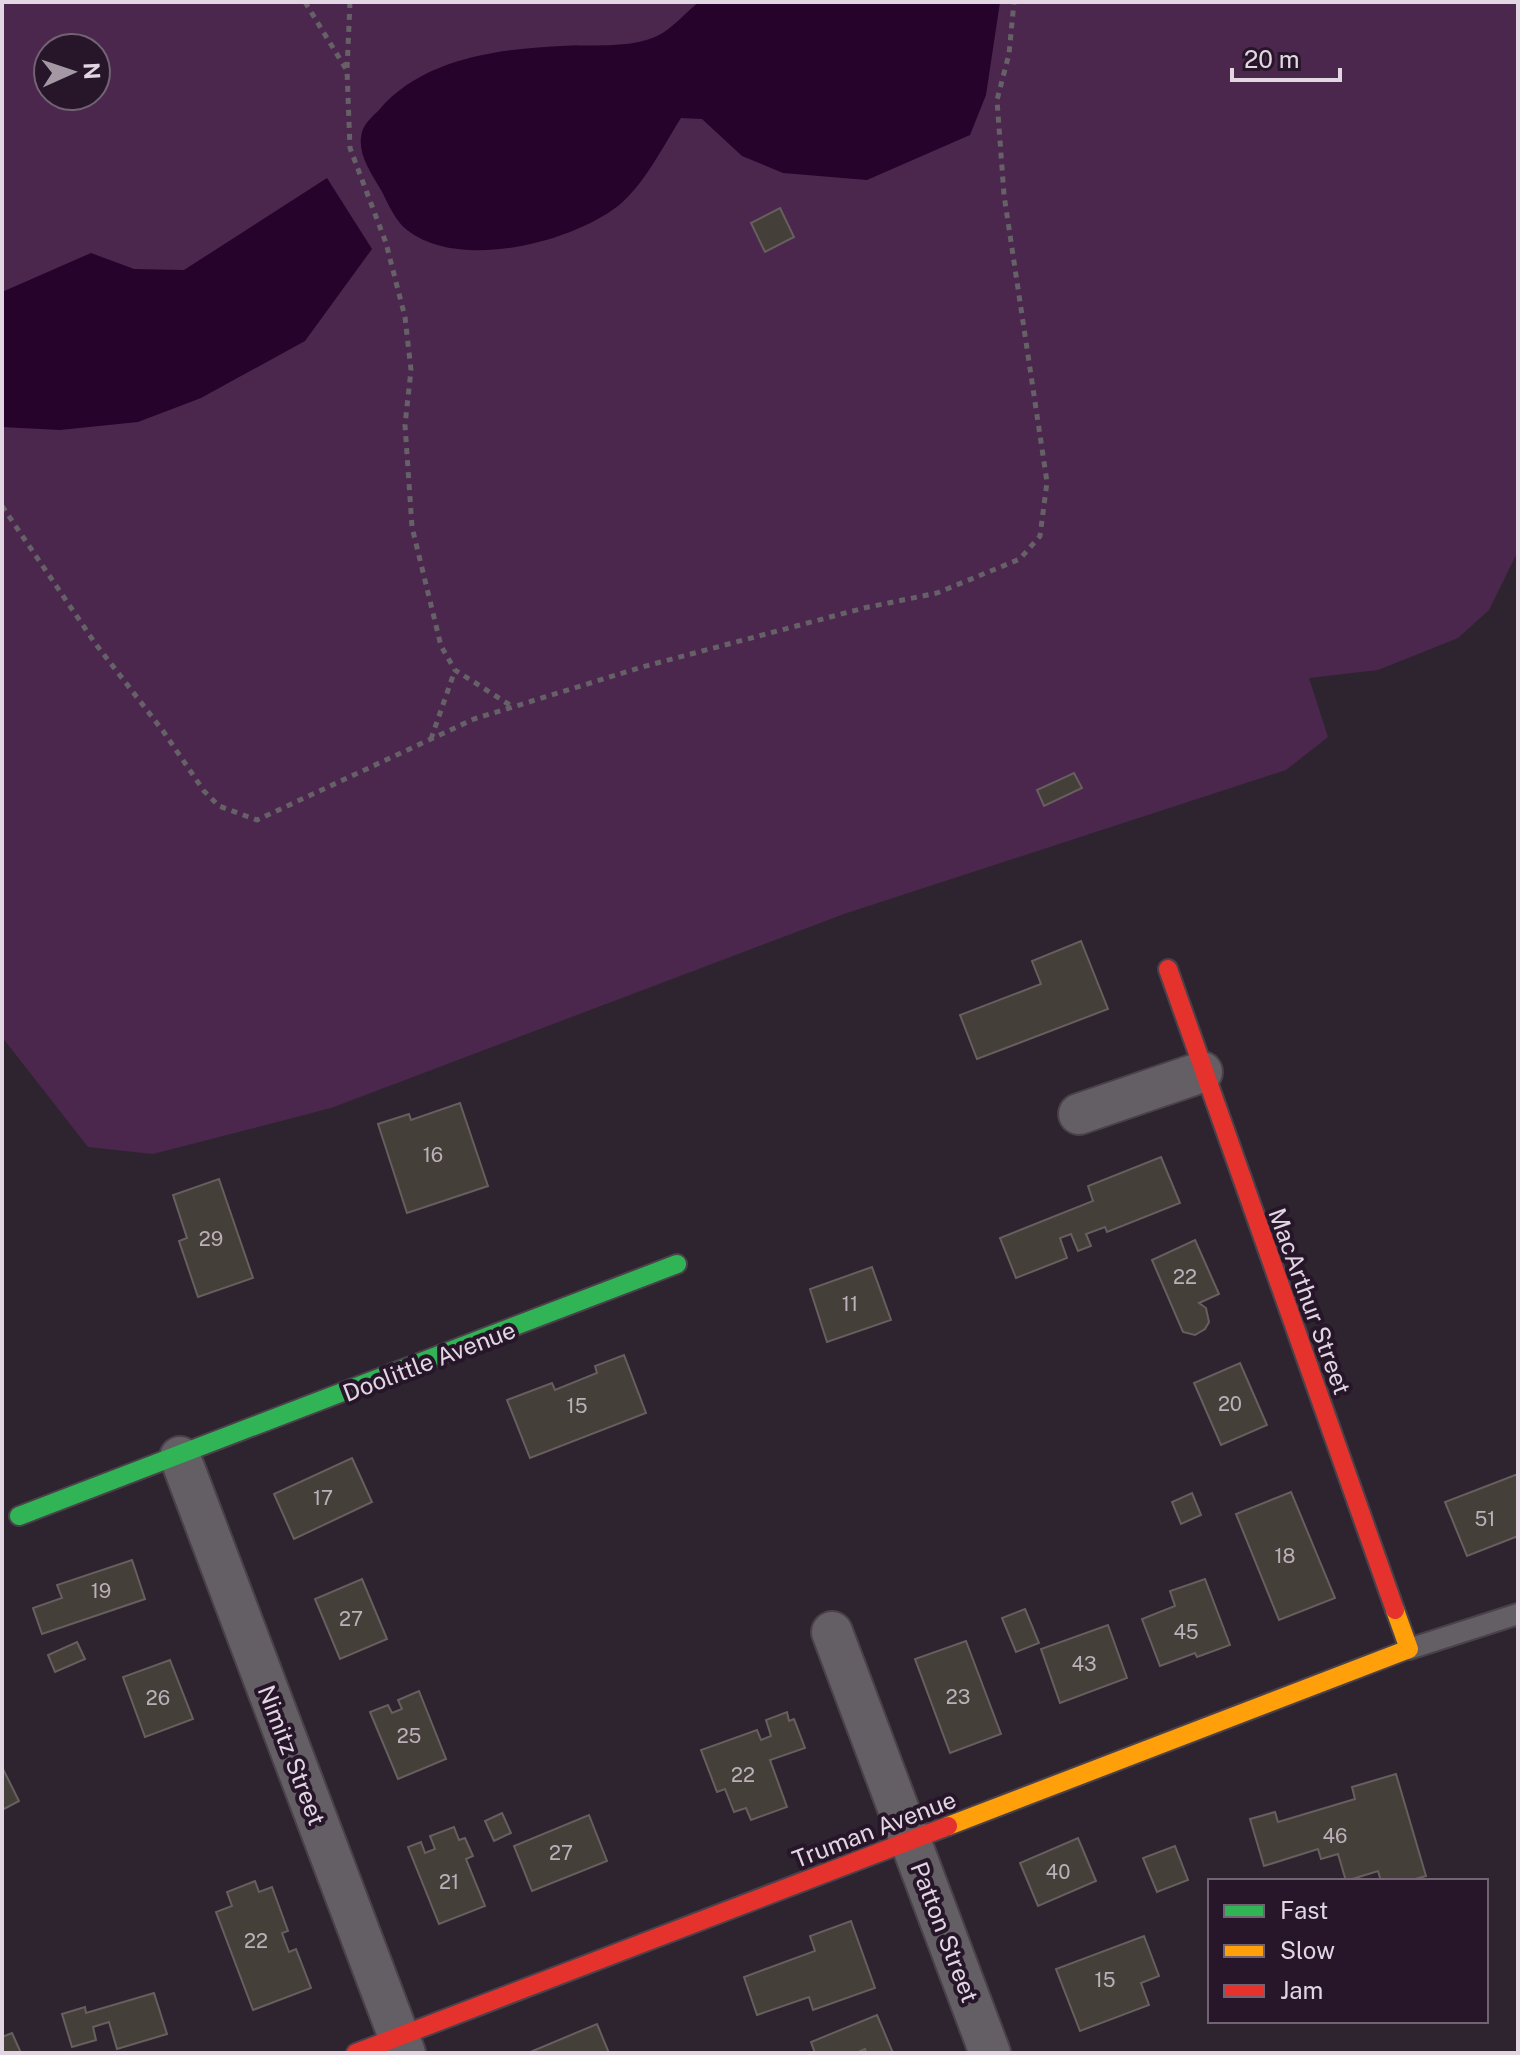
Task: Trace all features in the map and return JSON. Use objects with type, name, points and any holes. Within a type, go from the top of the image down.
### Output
[{"type":"street","name":"MacArthur Street","points":[[1168,969],[1409,1649]]},
{"type":"street","points":[[1079,1114],[1202,1072]]},
{"type":"street","name":"Doolittle Avenue","points":[[19,1516],[180,1457],[677,1264]]},
{"type":"street","name":"Nimitz Street","points":[[180,1457],[402,2045]]},
{"type":"street","name":"Patton Street","points":[[832,1632],[990,2053]]},
{"type":"street","name":"Truman Avenue","points":[[356,2053],[402,2045],[910,1841],[1409,1649]]},
{"type":"lane","points":[[1409,1649],[1518,1614]]},
{"type":"path","points":[[305,2],[347,70]]},
{"type":"path","points":[[350,2],[347,70],[350,148],[386,243],[405,317],[411,370],[405,425],[412,527],[441,646],[455,670],[513,707]]},
{"type":"path","points":[[2,506],[95,643],[219,806],[257,820],[474,719],[642,667],[864,608],[937,593],[1020,559],[1040,536],[1047,482],[1004,195],[997,100],[1009,54],[1014,2]]},
{"type":"path","points":[[431,739],[455,670]]},
{"type":"shaded area","points":[[2,2],[1518,2],[1518,551],[1489,610],[1458,638],[1378,670],[1309,678],[1328,737],[1286,770],[844,914],[331,1108],[153,1154],[88,1147],[2,1037]]},
{"type":"shaded area","points":[[699,2],[1000,2],[986,95],[970,135],[867,180],[783,173],[742,156],[702,119],[681,118],[645,176],[628,197],[597,219],[572,231],[514,247],[455,249],[429,242],[399,222],[368,168],[361,145],[366,124],[397,93],[439,68],[487,54],[646,40],[668,29]]},
{"type":"shaded area","points":[[327,178],[372,249],[305,341],[201,398],[138,422],[60,430],[2,427],[2,292],[91,253],[134,269],[184,270]]},
{"type":"building","points":[[780,208],[794,237],[765,252],[751,223]]},
{"type":"building","points":[[1074,773],[1082,788],[1044,806],[1037,790]]},
{"type":"building","points":[[1081,941],[1108,1009],[977,1059],[960,1015],[1041,984],[1032,961]]},
{"type":"building","points":[[460,1103],[488,1186],[407,1213],[378,1124],[409,1114],[411,1120]]},
{"type":"building","points":[[1161,1157],[1180,1203],[1107,1232],[1105,1227],[1086,1234],[1091,1246],[1078,1251],[1071,1234],[1060,1238],[1067,1258],[1016,1278],[1000,1238],[1093,1201],[1088,1186]]},
{"type":"building","points":[[219,1179],[253,1278],[198,1297],[179,1241],[187,1238],[173,1195]]},
{"type":"building","points":[[1195,1240],[1219,1294],[1199,1303],[1206,1308],[1209,1322],[1205,1329],[1195,1335],[1183,1332],[1152,1260]]},
{"type":"building","points":[[872,1267],[891,1320],[827,1342],[810,1289]]},
{"type":"building","points":[[624,1355],[646,1413],[530,1458],[507,1400],[552,1383],[555,1390],[597,1373],[595,1366]]},
{"type":"building","points":[[1240,1363],[1267,1425],[1221,1445],[1194,1383]]},
{"type":"building","points":[[352,1458],[372,1502],[294,1539],[274,1494]]},
{"type":"building","points":[[1518,1474],[1518,1536],[1467,1556],[1445,1502]]},
{"type":"building","points":[[1291,1492],[1335,1598],[1279,1620],[1236,1514]]},
{"type":"building","points":[[1192,1493],[1201,1515],[1181,1524],[1172,1502]]},
{"type":"building","points":[[132,1560],[145,1599],[42,1634],[33,1608],[62,1598],[57,1585]]},
{"type":"building","points":[[362,1579],[387,1639],[340,1659],[315,1599]]},
{"type":"building","points":[[1205,1579],[1230,1645],[1160,1666],[1142,1619],[1175,1606],[1170,1591]]},
{"type":"building","points":[[1025,1609],[1039,1643],[1016,1652],[1002,1618]]},
{"type":"building","points":[[1108,1625],[1127,1678],[1060,1703],[1041,1649]]},
{"type":"building","points":[[966,1641],[1001,1734],[950,1753],[915,1659]]},
{"type":"building","points":[[77,1642],[85,1659],[55,1672],[48,1655]]},
{"type":"building","points":[[170,1660],[193,1719],[145,1737],[123,1677]]},
{"type":"building","points":[[419,1691],[446,1759],[398,1779],[370,1712],[388,1705],[392,1713],[402,1709],[398,1700]]},
{"type":"building","points":[[787,1712],[789,1721],[794,1719],[805,1748],[770,1760],[787,1807],[751,1820],[746,1808],[734,1812],[725,1789],[717,1792],[701,1750],[757,1730],[761,1740],[771,1736],[766,1720]]},
{"type":"building","points":[[2,1770],[19,1801],[2,1810]]},
{"type":"building","points":[[1396,1774],[1426,1876],[1380,1879],[1378,1871],[1345,1879],[1338,1854],[1321,1859],[1318,1849],[1264,1866],[1250,1819],[1275,1812],[1278,1822],[1355,1799],[1352,1787]]},
{"type":"building","points":[[502,1813],[511,1833],[494,1841],[485,1821]]},
{"type":"building","points":[[589,1815],[607,1861],[532,1891],[514,1846]]},
{"type":"building","points":[[454,1827],[459,1840],[465,1838],[473,1856],[466,1859],[485,1906],[439,1924],[408,1847],[421,1842],[425,1853],[435,1849],[430,1836]]},
{"type":"building","points":[[1078,1838],[1096,1881],[1038,1906],[1020,1863]]},
{"type":"building","points":[[1175,1846],[1188,1880],[1157,1892],[1143,1858]]},
{"type":"building","points":[[255,1881],[259,1892],[272,1887],[288,1931],[282,1933],[289,1952],[296,1949],[311,1988],[253,2010],[216,1912],[232,1906],[227,1892]]},
{"type":"building","points":[[851,1921],[875,1988],[813,2010],[809,1997],[757,2015],[744,1977],[815,1951],[810,1936]]},
{"type":"building","points":[[1144,1936],[1159,1976],[1141,1983],[1149,2005],[1080,2031],[1056,1969]]},
{"type":"building","points":[[154,1993],[167,2034],[117,2049],[109,2022],[93,2027],[96,2040],[72,2047],[62,2014],[85,2007],[86,2013]]},
{"type":"building","points":[[877,2015],[893,2053],[866,2053],[865,2049],[856,2053],[815,2053],[811,2042]]},
{"type":"building","points":[[597,2024],[609,2053],[528,2053]]},
{"type":"building","points":[[12,2033],[21,2053],[2,2053],[2,2037]]},
{"type":"traffic: fast","points":[[19,1516],[677,1264]]},
{"type":"traffic: slow","points":[[948,1826],[1409,1649],[1395,1610]]},
{"type":"traffic: jam","points":[[1168,969],[1395,1610]]},
{"type":"traffic: jam","points":[[356,2053],[948,1826]]}]
